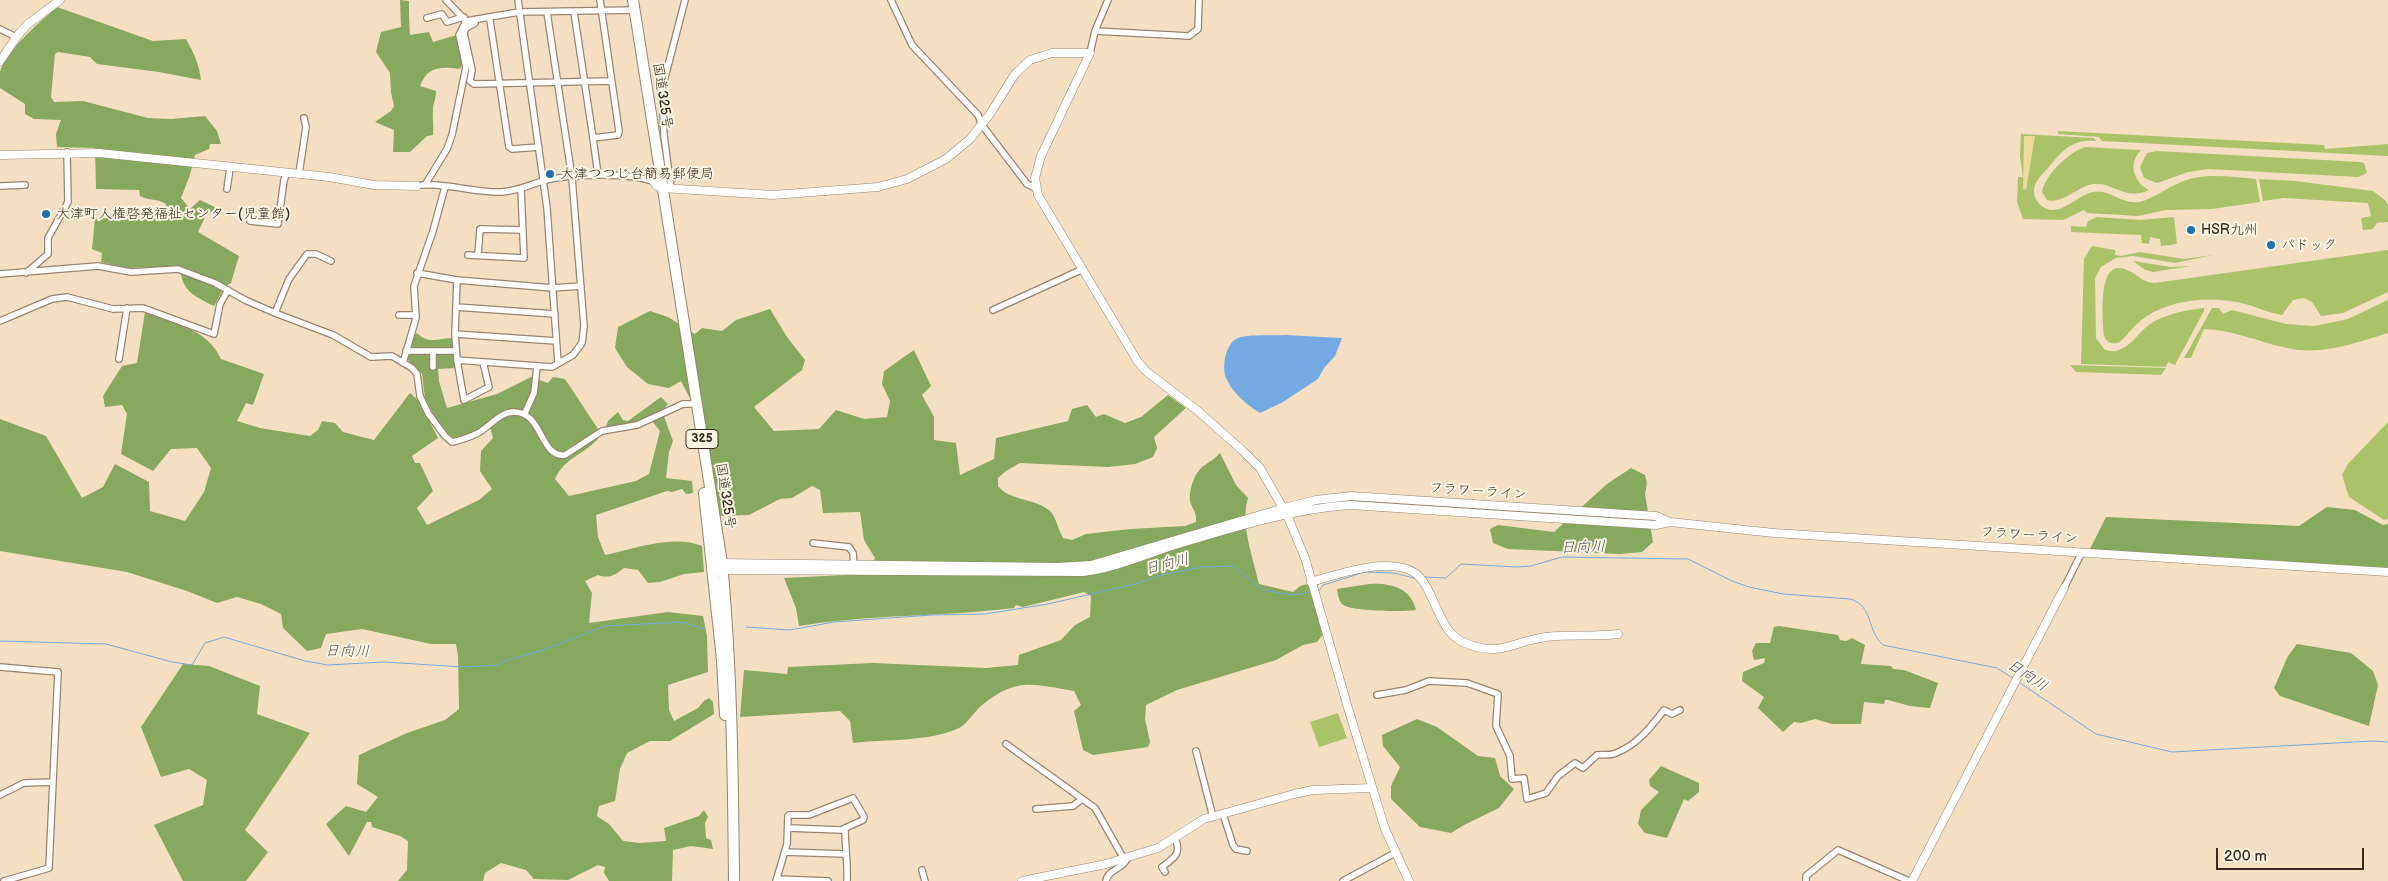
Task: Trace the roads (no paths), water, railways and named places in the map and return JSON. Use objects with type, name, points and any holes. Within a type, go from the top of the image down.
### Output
[{"type":"highway","name":"国道325号","points":[[632,5],[661,186],[717,567],[725,712],[728,881]]},
{"type":"highway","name":"国道325号","points":[[661,186],[691,404],[729,631],[734,881]]},
{"type":"street","points":[[0,62],[16,37],[28,24],[60,0]]},
{"type":"street","points":[[446,0],[465,19]]},
{"type":"street","points":[[518,0],[544,181],[558,363]]},
{"type":"street","points":[[593,138],[618,136],[600,0]]},
{"type":"street","points":[[661,186],[664,136],[662,89],[684,0]]},
{"type":"street","points":[[891,0],[912,45],[978,116],[982,125],[1027,184],[1036,188]]},
{"type":"street","points":[[1108,0],[1095,30],[1090,53],[1041,156],[1036,170],[1036,188],[1042,204],[1138,362],[1147,372],[1198,411],[1260,468],[1286,511],[1305,558],[1372,788],[1395,853],[1409,881]]},
{"type":"street","points":[[1095,30],[1189,36],[1198,29],[1199,0]]},
{"type":"street","points":[[427,18],[442,14],[447,22],[519,12],[601,12],[632,5]]},
{"type":"street","points":[[457,360],[552,367],[573,355],[582,343],[584,326],[572,178],[547,12]]},
{"type":"street","points":[[574,12],[598,175]]},
{"type":"street","points":[[498,16],[490,20],[470,24],[466,28],[464,34],[472,70],[470,81],[478,85],[611,81]]},
{"type":"street","points":[[421,185],[447,149],[452,135],[466,67],[459,35],[465,19]]},
{"type":"street","points":[[490,20],[509,147],[512,149],[539,146]]},
{"type":"street","points":[[0,29],[16,37]]},
{"type":"street","points":[[0,155],[67,152],[99,153],[299,174],[374,185],[421,185],[480,192],[504,192],[521,189],[544,181],[598,175],[636,177],[661,186],[773,195],[892,184],[908,179],[946,159],[970,139],[982,125],[1014,74],[1030,60],[1052,53],[1090,53]]},
{"type":"street","points":[[299,174],[306,127],[304,118]]},
{"type":"street","points":[[26,273],[48,254],[48,238],[66,208],[67,152]]},
{"type":"street","points":[[227,189],[230,168]]},
{"type":"street","points":[[250,221],[278,224],[284,180],[287,173]]},
{"type":"street","points":[[0,186],[25,185]]},
{"type":"street","points":[[404,363],[416,314],[414,286],[433,231],[445,187]]},
{"type":"street","points":[[468,255],[524,258],[521,189]]},
{"type":"street","points":[[478,255],[480,229],[523,230]]},
{"type":"street","points":[[275,313],[289,279],[307,254],[316,254],[331,261]]},
{"type":"street","points":[[0,274],[98,266],[130,272],[178,269],[196,275],[275,313],[333,335],[371,358],[386,355],[404,363],[417,374],[420,396],[440,430],[449,441],[459,441],[477,433],[507,412],[525,413],[532,419],[550,450],[560,455],[568,453],[602,431],[637,425],[683,404],[691,404]]},
{"type":"street","points":[[993,310],[1083,269]]},
{"type":"street","points":[[418,273],[457,280],[553,288],[581,286]]},
{"type":"street","points":[[457,280],[455,334],[457,360],[464,400],[489,387],[483,362]]},
{"type":"street","points":[[0,321],[52,299],[67,297],[113,309],[143,308],[214,334],[220,304],[228,290]]},
{"type":"street","points":[[456,307],[555,314]]},
{"type":"street","points":[[119,360],[127,308]]},
{"type":"street","points":[[399,315],[416,314]]},
{"type":"street","points":[[455,334],[556,341]]},
{"type":"street","points":[[406,351],[456,351]]},
{"type":"street","points":[[433,351],[433,367]]},
{"type":"street","points":[[525,413],[534,393],[537,367]]},
{"type":"street","name":"フラワーライン","points":[[717,567],[854,567],[1049,572],[1094,570],[1116,566],[1286,511],[1350,505],[1656,525],[1670,522],[1774,533],[2388,572]]},
{"type":"street","points":[[813,543],[849,547],[853,553],[854,567]]},
{"type":"street","points":[[1806,881],[1806,876],[1838,850],[1910,881],[2082,552]]},
{"type":"street","points":[[1312,585],[1358,569],[1395,568],[1414,572],[1422,580],[1450,633],[1466,643],[1483,648],[1503,649],[1530,639],[1548,636],[1618,634]]},
{"type":"street","points":[[0,666],[58,672],[49,868],[4,881]]},
{"type":"street","points":[[1377,695],[1406,690],[1429,681],[1467,683],[1498,694],[1497,730],[1510,756],[1512,778],[1524,778],[1527,799],[1546,793],[1558,776],[1575,763],[1583,768],[1597,755],[1614,755],[1633,743],[1638,737],[1648,732],[1664,710],[1672,714],[1680,710]]},
{"type":"street","points":[[1006,744],[1096,808],[1126,858]]},
{"type":"street","points":[[1196,751],[1213,817]]},
{"type":"street","points":[[0,795],[24,783],[52,782]]},
{"type":"street","points":[[1022,881],[1126,858],[1158,848],[1196,824],[1213,817],[1313,790],[1372,788]]},
{"type":"street","points":[[788,828],[845,828],[864,819],[855,799],[809,815],[789,814],[785,852],[776,880],[827,881]]},
{"type":"street","points":[[1036,809],[1073,806],[1082,799]]},
{"type":"street","points":[[1223,814],[1233,845],[1236,849],[1247,851]]},
{"type":"street","points":[[845,828],[845,854],[848,861],[847,881]]},
{"type":"street","points":[[1165,872],[1162,867],[1178,855],[1179,851],[1175,838]]},
{"type":"street","points":[[785,852],[845,854]]},
{"type":"street","points":[[1343,881],[1395,853]]},
{"type":"street","points":[[1106,881],[1110,873],[1122,867],[1126,858]]},
{"type":"street","points":[[922,870],[925,881]]},
{"type":"water","points":[[1285,335],[1342,338],[1335,356],[1324,368],[1318,379],[1283,402],[1260,413],[1241,399],[1233,390],[1225,375],[1225,357],[1230,345],[1238,338]]},
{"type":"waterway","name":"日向川","points":[[1423,577],[1446,578],[1461,564],[1517,567],[1531,566],[1562,557],[1688,559],[1732,581],[1749,587],[1783,594],[1850,599],[1858,602],[1863,607],[1874,632],[1883,645],[1997,668],[2014,679]]},
{"type":"waterway","name":"日向川","points":[[746,627],[790,630],[834,622],[932,615],[985,614],[1048,604],[1139,583],[1161,575],[1202,567],[1234,566],[1263,590],[1292,595],[1313,592]]},
{"type":"waterway","name":"日向川","points":[[1319,591],[1323,585],[1365,572],[1394,573],[1414,578]]},
{"type":"waterway","name":"日向川","points":[[0,641],[106,644],[172,662],[192,665],[205,643],[224,637],[305,661],[328,665],[384,662],[464,667],[498,665],[507,660],[541,651],[605,626],[681,622],[705,629]]},
{"type":"waterway","name":"日向川","points":[[2020,683],[2096,734],[2172,752],[2372,741],[2388,742]]},
{"type":"place","name":"大津つつじ台簡易郵便局","points":[[550,174]]},
{"type":"place","name":"大津町人権啓発福祉センター(児童館)","points":[[46,214]]},
{"type":"place","name":"HSR九州","points":[[2191,230]]},
{"type":"place","name":"パドック","points":[[2271,245]]}]
